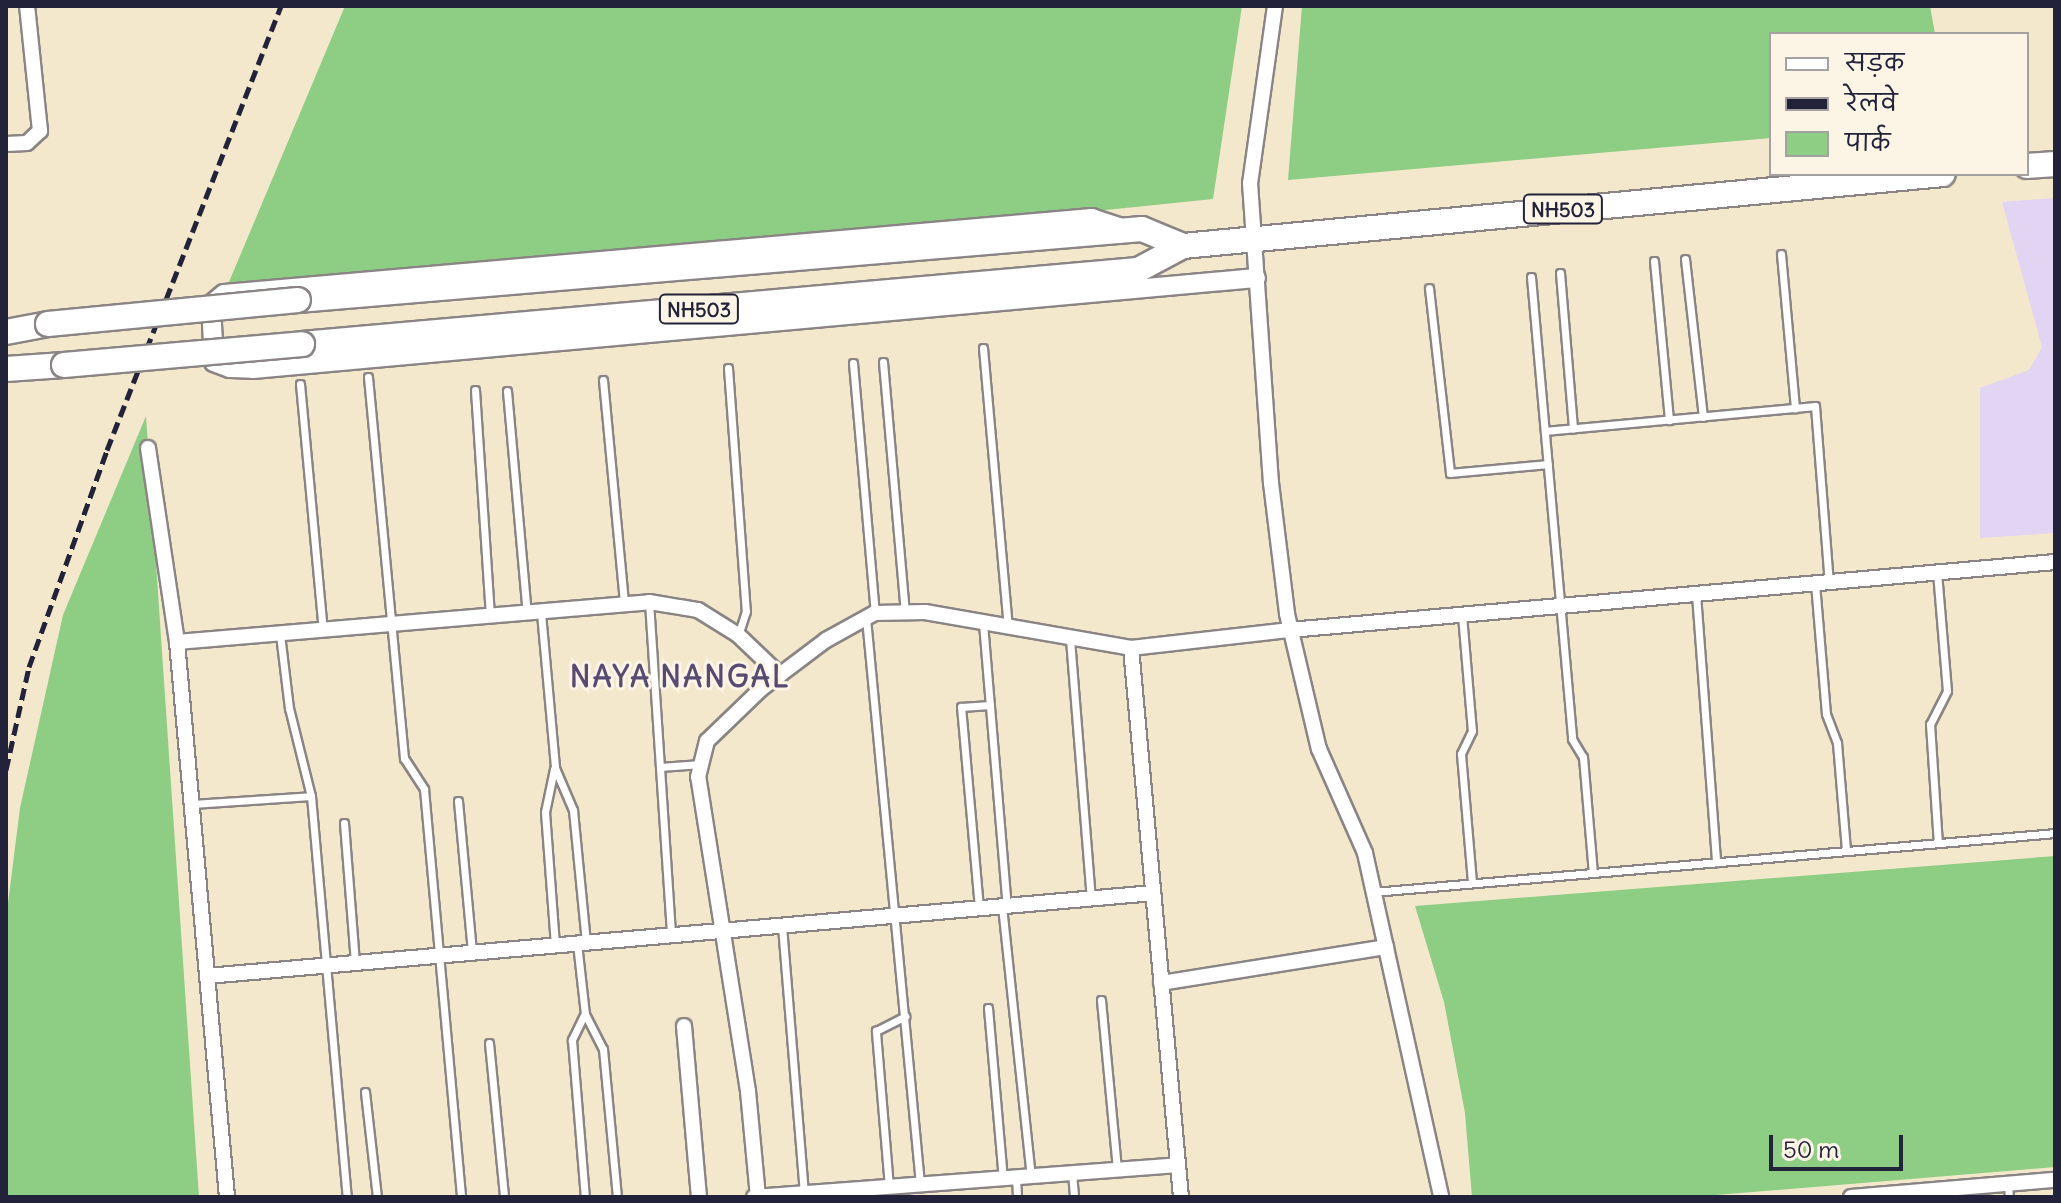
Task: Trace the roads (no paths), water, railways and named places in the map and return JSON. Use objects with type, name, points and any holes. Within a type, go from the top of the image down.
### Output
[{"type":"highway","points":[[2029,166],[2055,164]]},
{"type":"highway","name":"NH503","points":[[6,369],[1131,270],[1183,246],[1253,237],[1921,176]]},
{"type":"highway","name":"NH503","points":[[6,332],[48,324],[298,300],[1142,229],[1183,246]]},
{"type":"street","points":[[6,144],[27,143],[40,131],[27,6]]},
{"type":"street","points":[[1275,6],[1250,183],[1271,483],[1290,630],[1319,749],[1365,853],[1441,1197]]},
{"type":"street","points":[[1129,230],[1092,218],[224,294],[211,305],[214,362],[230,368],[253,369],[1256,278]]},
{"type":"street","points":[[1103,291],[1131,270]]},
{"type":"street","points":[[148,448],[177,642],[227,1197]]},
{"type":"street","points":[[1178,1165],[1016,1177],[927,1188],[889,1187],[873,1192],[757,1197],[748,1091],[698,777],[707,741],[780,675],[826,640],[871,616],[925,612],[1131,648],[1290,630],[2055,562]]},
{"type":"street","points":[[177,642],[649,602],[698,610],[738,635],[780,675]]},
{"type":"street","points":[[1131,648],[1181,1197]]},
{"type":"street","points":[[207,976],[1153,893]]},
{"type":"street","points":[[1161,983],[1386,947]]},
{"type":"street","points":[[684,1026],[699,1197]]},
{"type":"street","points":[[1851,1197],[2008,1190],[2055,1180]]},
{"type":"lane","points":[[1781,254],[1795,408]]},
{"type":"lane","points":[[1685,259],[1703,417]]},
{"type":"lane","points":[[1654,261],[1669,420]]},
{"type":"lane","points":[[1560,273],[1573,428]]},
{"type":"lane","points":[[1531,277],[1572,739],[1583,757],[1593,873]]},
{"type":"lane","points":[[1429,288],[1450,473],[1548,464]]},
{"type":"lane","points":[[983,348],[1008,628]]},
{"type":"lane","points":[[883,362],[905,612]]},
{"type":"lane","points":[[853,363],[895,916],[927,1188]]},
{"type":"lane","points":[[728,368],[746,611],[738,635]]},
{"type":"lane","points":[[368,377],[404,758],[424,789],[461,1197]]},
{"type":"lane","points":[[603,380],[624,604]]},
{"type":"lane","points":[[300,384],[323,630]]},
{"type":"lane","points":[[475,390],[490,617]]},
{"type":"lane","points":[[507,391],[555,768],[573,810],[585,1014],[603,1049],[617,1197]]},
{"type":"lane","points":[[1545,431],[1815,406],[1826,714],[1837,743],[1846,851]]},
{"type":"lane","points":[[1937,572],[1947,691],[1930,724],[1938,843]]},
{"type":"lane","points":[[1696,594],[1716,862]]},
{"type":"lane","points":[[649,602],[671,935]]},
{"type":"lane","points":[[1462,615],[1472,731],[1461,754],[1472,883]]},
{"type":"lane","points":[[983,623],[1004,906],[1017,1197]]},
{"type":"lane","points":[[280,634],[289,708],[311,796],[347,1197]]},
{"type":"lane","points":[[1070,639],[1091,899]]},
{"type":"lane","points":[[979,908],[961,707],[990,705]]},
{"type":"lane","points":[[660,767],[701,764]]},
{"type":"lane","points":[[555,768],[545,812],[555,945]]},
{"type":"lane","points":[[191,804],[311,796]]},
{"type":"lane","points":[[458,801],[472,953]]},
{"type":"lane","points":[[344,823],[355,963]]},
{"type":"lane","points":[[1373,892],[2055,833]]},
{"type":"lane","points":[[782,926],[804,1193]]},
{"type":"lane","points":[[1101,1000],[1117,1169]]},
{"type":"lane","points":[[988,1008],[1016,1177]]},
{"type":"lane","points":[[585,1014],[572,1040],[585,1197]]},
{"type":"lane","points":[[889,1187],[876,1031],[905,1016]]},
{"type":"lane","points":[[489,1043],[504,1197]]},
{"type":"lane","points":[[365,1092],[377,1197]]},
{"type":"lane","points":[[1072,1173],[1074,1197]]},
{"type":"railway","points":[[6,770],[29,667],[107,450],[281,6]]},
{"type":"district","name":"NAYA NANGAL","points":[[680,676]]}]
